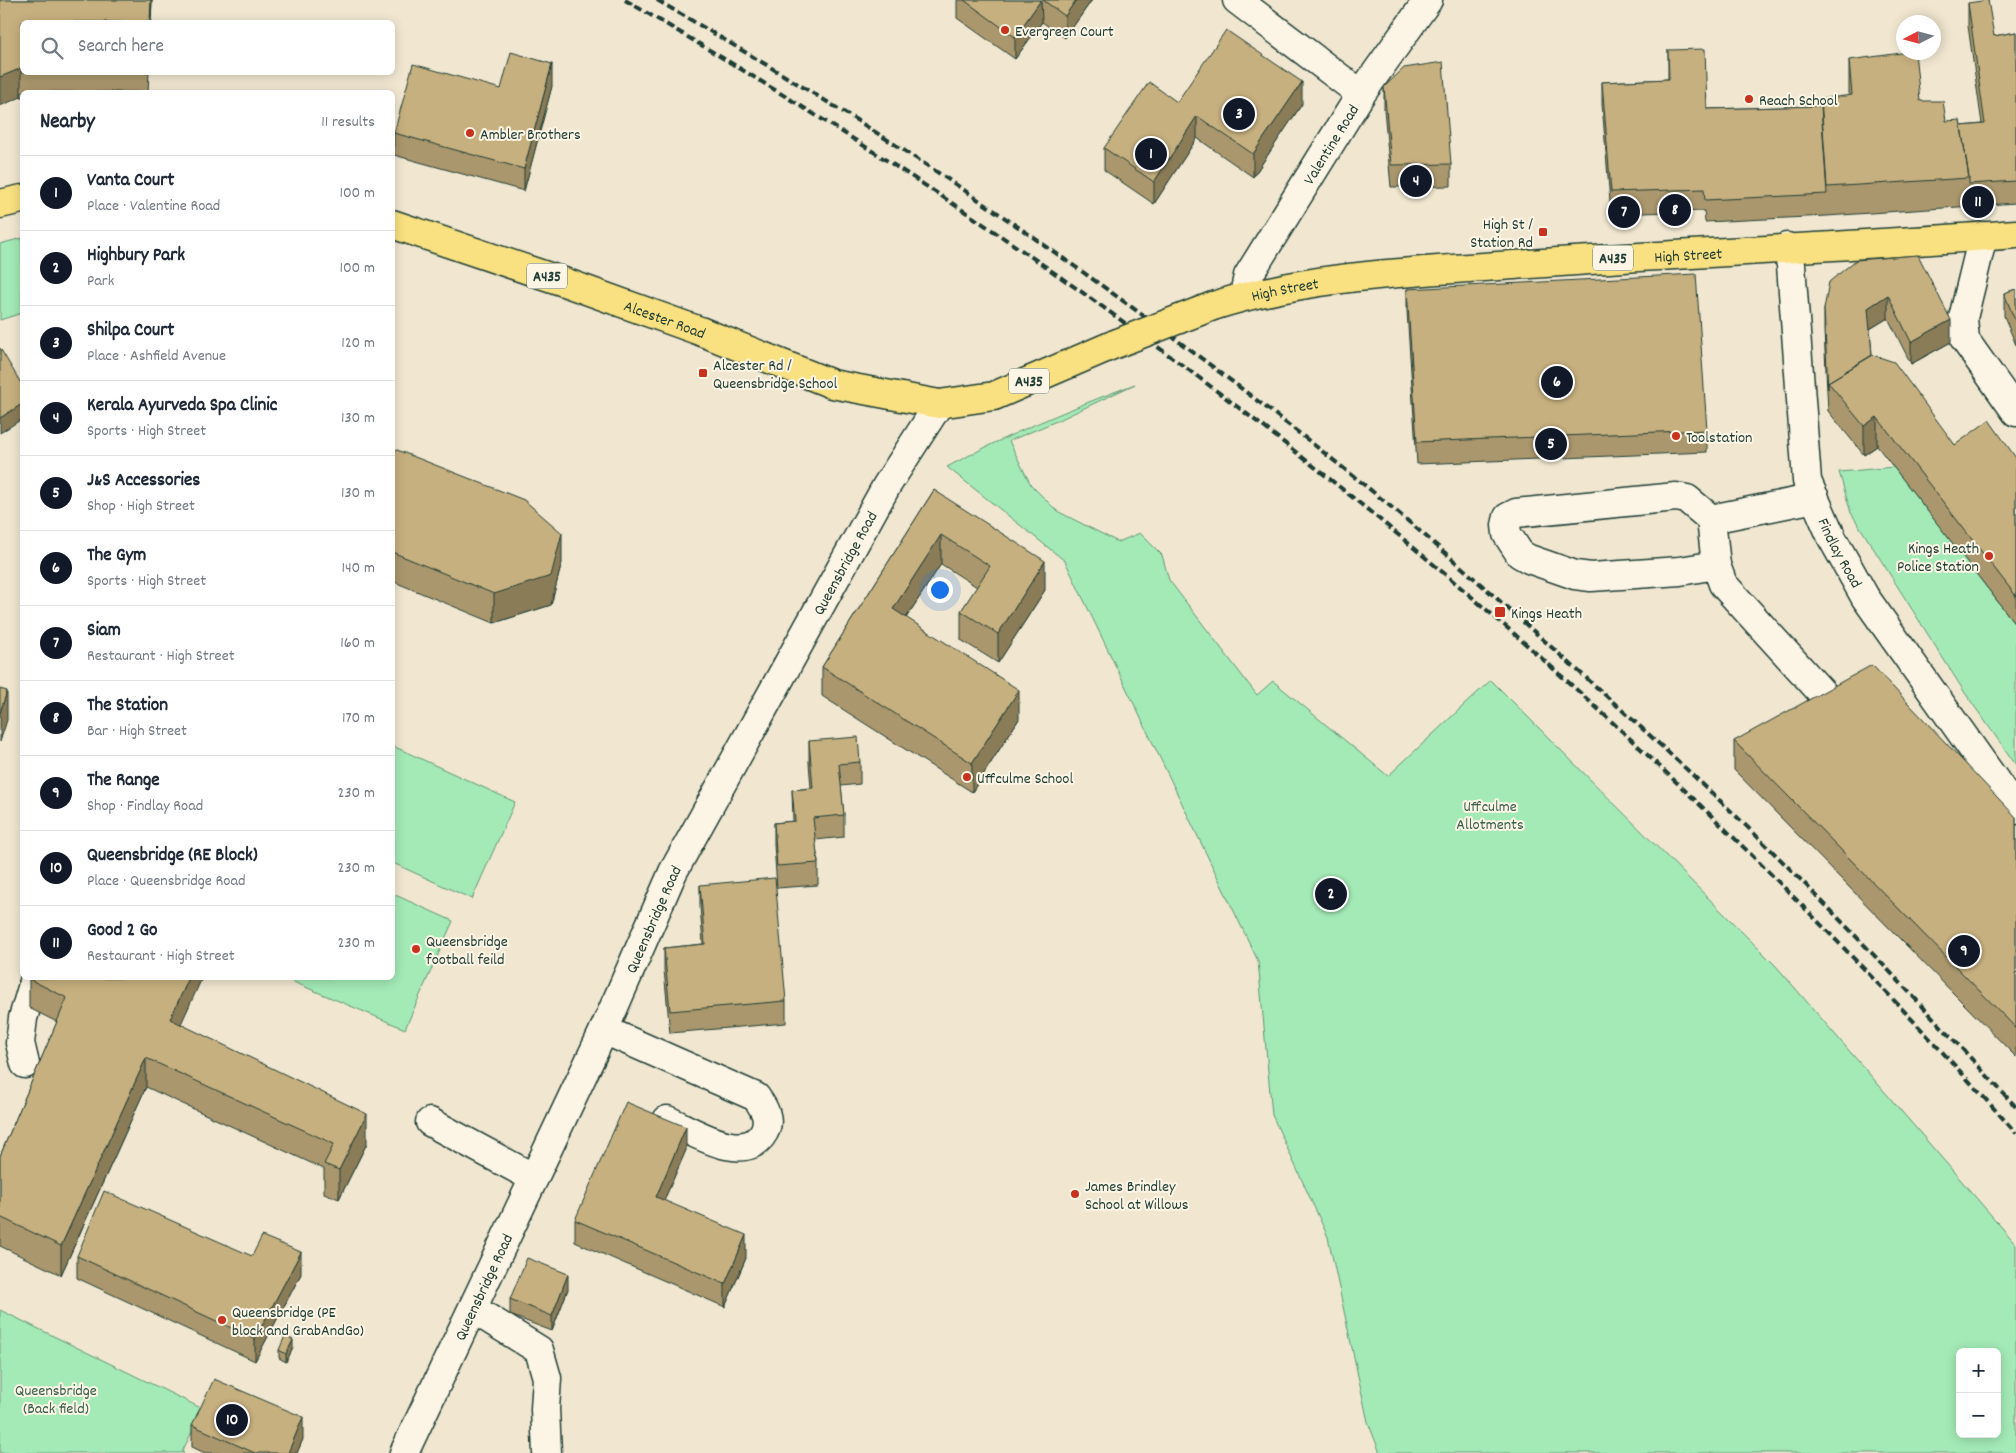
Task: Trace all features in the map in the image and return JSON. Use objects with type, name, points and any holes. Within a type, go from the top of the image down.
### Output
[{"type":"highway","points":[[0,204],[20,199]]},
{"type":"highway","name":"Alcester Road","points":[[395,225],[555,278],[655,314],[832,384],[939,404]]},
{"type":"highway","name":"High Street","points":[[939,404],[994,396],[1115,344],[1244,295],[1336,279],[1379,274],[2016,234]]},
{"type":"street","points":[[1237,0],[1360,94]]},
{"type":"street","name":"Valentine Road","points":[[1244,295],[1248,276],[1360,94],[1428,0]]},
{"type":"street","points":[[1983,236],[1963,318],[1966,340],[2016,412]]},
{"type":"street","name":"Findlay Road","points":[[1787,247],[1791,265],[1807,481],[1832,538],[1865,597],[2016,810]]},
{"type":"street","name":"Queensbridge Road","points":[[404,1453],[604,1030],[673,872],[887,484],[939,404]]},
{"type":"street","points":[[1716,565],[1680,571],[1591,576],[1575,575],[1520,554],[1507,534],[1506,525],[1508,517],[1516,513],[1676,497],[1687,500],[1711,519],[1716,565],[1723,584],[1824,694]]},
{"type":"street","points":[[1711,519],[1815,498]]},
{"type":"street","points":[[25,1064],[20,1043],[22,1018],[34,980]]},
{"type":"street","points":[[604,1030],[756,1097],[765,1109],[767,1125],[759,1140],[744,1147],[728,1147],[667,1120]]},
{"type":"street","points":[[430,1122],[534,1178]]},
{"type":"street","points":[[473,1309],[539,1350],[548,1378],[545,1409],[547,1453]]},
{"type":"green space","points":[[20,239],[20,314],[0,320],[0,244]]},
{"type":"green space","name":"Uffculme Allotments","points":[[1135,384],[1009,441],[1031,485],[1057,511],[1118,542],[1140,533],[1162,555],[1169,580],[1257,695],[1273,681],[1388,776],[1491,680],[1776,966],[2016,1244],[2016,1453],[1380,1453],[1368,1422],[1328,1237],[1272,1115],[1258,961],[1065,561],[947,467],[1016,433]]},
{"type":"green space","points":[[1894,467],[2016,625],[2016,765],[1965,693],[1851,513],[1839,472]]},
{"type":"green space","points":[[395,747],[515,802],[472,899],[395,864]]},
{"type":"green space","name":"Queensbridge football feild","points":[[395,895],[453,921],[405,1029],[289,980],[395,980]]},
{"type":"green space","name":"Queensbridge (Back field)","points":[[0,1310],[203,1409],[182,1452],[184,1453],[0,1453]]},
{"type":"building","points":[[0,0],[151,0],[150,20],[20,20],[20,69],[0,77]]},
{"type":"building","points":[[964,0],[1041,0],[1015,37]]},
{"type":"building","points":[[1043,0],[1076,0],[1065,16]]},
{"type":"building","points":[[1988,0],[1994,36],[2016,32],[2016,181],[1969,184],[1961,126],[1985,124],[1968,3]]},
{"type":"building","points":[[1226,30],[1302,82],[1253,154],[1197,116],[1154,182],[1104,148],[1149,82],[1177,102]]},
{"type":"building","points":[[1705,49],[1707,109],[1821,106],[1827,194],[1705,200],[1704,189],[1611,192],[1602,82],[1669,79],[1668,50]]},
{"type":"building","name":"Ambler Brothers","points":[[511,52],[552,64],[524,169],[395,133],[413,64],[501,89]]},
{"type":"building","points":[[1896,54],[1896,60],[1916,60],[1920,101],[1943,101],[1946,121],[1960,120],[1969,178],[1827,187],[1821,99],[1852,95],[1849,60]]},
{"type":"building","points":[[1443,62],[1451,164],[1391,165],[1384,87],[1404,68]]},
{"type":"building","points":[[1918,255],[1951,320],[1911,342],[1888,295],[1868,308],[1872,355],[1828,382],[1828,389],[1824,309],[1829,282],[1856,260]]},
{"type":"building","points":[[1696,274],[1707,430],[1417,442],[1407,289]]},
{"type":"building","points":[[2016,289],[2016,323],[2004,293]]},
{"type":"building","points":[[0,348],[20,382],[20,405],[0,418]]},
{"type":"building","name":"Kings Heath Police Station","points":[[1873,355],[1894,362],[1955,445],[1989,420],[2016,458],[2016,596],[1877,417],[1864,426],[1828,382]]},
{"type":"building","points":[[395,449],[524,500],[562,533],[551,576],[494,594],[395,553]]},
{"type":"building","points":[[934,490],[1045,561],[998,634],[961,611],[990,566],[941,535],[893,609],[1019,690],[972,763],[822,667]]},
{"type":"building","points":[[1872,665],[2016,817],[2016,1028],[1734,741]]},
{"type":"building","points":[[0,689],[7,691],[0,713]]},
{"type":"building","points":[[858,737],[860,762],[839,764],[844,815],[813,818],[818,863],[777,866],[774,823],[795,821],[792,790],[813,788],[809,741]]},
{"type":"building","points":[[775,878],[786,1001],[670,1011],[664,948],[705,944],[700,885]]},
{"type":"building","points":[[31,980],[188,980],[170,1019],[367,1114],[339,1170],[324,1164],[334,1144],[146,1058],[61,1246],[0,1217],[0,1156],[67,998]]},
{"type":"building","points":[[626,1102],[686,1127],[656,1197],[746,1235],[725,1284],[575,1220]]},
{"type":"building","name":"Queensbridge (PE block and GrabAndGo)","points":[[104,1191],[252,1256],[262,1236],[301,1252],[255,1339],[77,1256]]},
{"type":"building","points":[[527,1258],[568,1274],[552,1316],[510,1299]]},
{"type":"building","points":[[285,1336],[293,1340],[286,1354],[279,1350]]},
{"type":"building","points":[[214,1379],[303,1417],[288,1453],[255,1453],[192,1425]]},
{"type":"railway","points":[[625,0],[837,129],[1044,265],[1178,362],[1291,448],[1402,538],[1616,726],[1720,824],[1920,1028],[2016,1133]]},
{"type":"railway","points":[[657,0],[837,108],[908,153],[1055,252],[1219,371],[1378,496],[1600,691],[1737,817],[1857,938],[2016,1107]]},
{"type":"place","name":"Evergreen Court","points":[[1005,30]]},
{"type":"place","name":"Reach School","points":[[1749,99]]},
{"type":"place","name":"Shilpa Court","points":[[1239,114]]},
{"type":"place","name":"Ambler Brothers","points":[[470,133]]},
{"type":"place","name":"Vanta Court","points":[[1151,154]]},
{"type":"place","name":"Kerala Ayurveda Spa Clinic","points":[[1416,181]]},
{"type":"place","name":"Good 2 Go","points":[[1978,202]]},
{"type":"place","name":"The Station","points":[[1675,210]]},
{"type":"place","name":"Siam","points":[[1624,212]]},
{"type":"place","name":"High St / Station Rd","points":[[1543,232]]},
{"type":"place","name":"Alcester Rd / Queensbridge School","points":[[703,373]]},
{"type":"place","name":"The Gym","points":[[1557,382]]},
{"type":"place","name":"Toolstation","points":[[1676,436]]},
{"type":"place","name":"J&S Accessories","points":[[1551,444]]},
{"type":"place","name":"Kings Heath Police Station","points":[[1989,556]]},
{"type":"place","name":"Kings Heath","points":[[1500,612]]},
{"type":"place","name":"Uffculme School","points":[[967,777]]},
{"type":"place","name":"Highbury Park","points":[[1331,894]]},
{"type":"place","name":"Queensbridge football feild","points":[[416,949]]},
{"type":"place","name":"The Range","points":[[1964,951]]},
{"type":"place","name":"James Brindley School at Willows","points":[[1075,1194]]},
{"type":"place","name":"Queensbridge (PE block and GrabAndGo)","points":[[222,1320]]},
{"type":"place","name":"Queensbridge (RE Block)","points":[[232,1420]]}]
